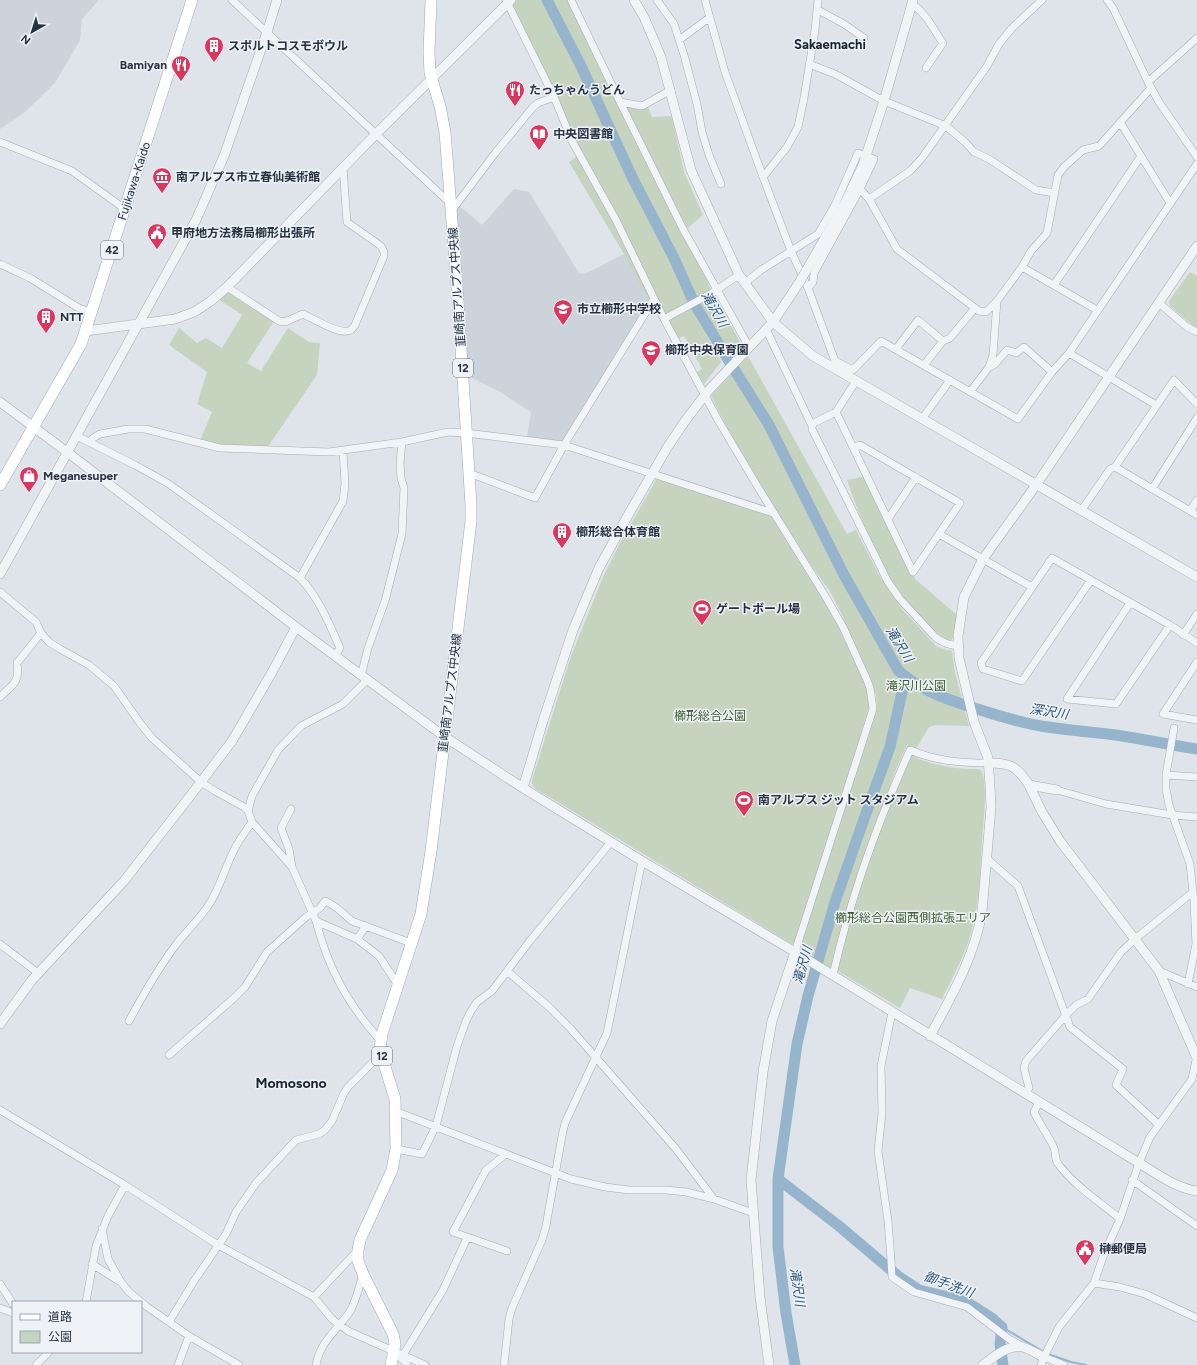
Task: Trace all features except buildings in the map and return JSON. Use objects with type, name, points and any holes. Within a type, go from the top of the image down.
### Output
[{"type":"main road","name":"Fujikawa-Kaido","points":[[0,485],[81,344],[192,0]]},
{"type":"main road","name":"韮崎南アルプス中央線","points":[[391,1365],[399,1353],[393,1334],[363,1274],[358,1261],[358,1250],[360,1240],[392,1170],[396,1149],[393,1091],[380,1048],[381,1040],[421,914],[431,851],[471,521],[469,473],[445,132],[440,106],[430,73],[430,0]]},
{"type":"street","points":[[232,0],[376,134],[451,207],[533,107],[538,103],[554,97]]},
{"type":"street","points":[[0,574],[196,220],[224,156],[277,0]]},
{"type":"street","points":[[571,0],[714,291],[747,349]]},
{"type":"street","points":[[634,0],[644,17],[661,56],[692,170],[742,279],[773,322],[813,356],[1197,577]]},
{"type":"street","points":[[657,0],[674,24],[697,104],[702,132],[709,155],[721,184]]},
{"type":"street","points":[[705,0],[725,72],[791,251],[808,288],[835,361],[853,370],[881,341],[1018,419],[1052,372],[1069,353],[1197,164]]},
{"type":"street","points":[[763,177],[787,147],[798,127],[818,10],[818,0]]},
{"type":"street","points":[[869,199],[910,171],[922,158],[987,66],[999,44],[1012,28],[1042,0]]},
{"type":"street","points":[[1107,0],[1113,8],[1159,102],[1197,157]]},
{"type":"street","points":[[86,331],[175,319],[194,312],[211,301],[227,287],[376,134],[432,80],[508,1],[554,97],[572,141],[616,220],[664,319],[706,393],[730,441],[843,627],[870,688],[873,709],[797,953],[772,1021],[763,1072],[751,1180],[760,1297],[769,1365]]},
{"type":"street","points":[[523,788],[543,720],[573,630],[599,568],[652,473],[672,441],[706,393],[773,322],[799,283],[845,203],[866,156],[884,100],[912,2],[932,24],[935,31],[944,43],[926,68]]},
{"type":"street","points":[[818,10],[844,24],[864,38]]},
{"type":"street","points":[[679,40],[709,18]]},
{"type":"street","points":[[860,189],[869,199],[896,249],[975,308],[986,312],[997,301],[1022,267],[1031,251],[1047,233],[1058,175],[1064,167],[1083,150],[1099,146],[1150,85],[1197,38]]},
{"type":"street","points":[[809,64],[835,74],[884,100],[946,126],[965,142],[974,152],[989,159],[1036,190],[1055,192]]},
{"type":"street","points":[[620,102],[642,106],[671,90]]},
{"type":"street","points":[[1120,122],[1170,203]]},
{"type":"street","points":[[0,142],[72,171],[125,209]]},
{"type":"street","points":[[664,319],[714,291],[760,270],[818,234],[835,205],[858,153],[874,159],[860,189],[814,273],[813,282],[808,288]]},
{"type":"street","points":[[1054,285],[1141,156]]},
{"type":"street","points":[[227,287],[279,321],[285,322],[303,314],[340,331],[347,332],[351,330],[355,325],[384,256],[384,252],[381,246],[347,222],[343,168]]},
{"type":"street","points":[[930,1036],[962,975],[974,946],[982,912],[991,807],[989,763],[976,727],[959,658],[958,636],[964,597],[983,559],[1036,485],[1197,246]]},
{"type":"street","points":[[0,264],[30,278],[78,307],[92,313]]},
{"type":"street","points":[[1022,267],[1097,310]]},
{"type":"street","points":[[469,473],[535,498],[564,445],[654,299]]},
{"type":"street","points":[[990,367],[997,301]]},
{"type":"street","points":[[1159,303],[1187,327],[1197,332]]},
{"type":"street","points":[[924,366],[943,341],[950,338],[975,308]]},
{"type":"street","points":[[896,349],[918,320],[943,341]]},
{"type":"street","points":[[766,329],[812,426],[812,429],[888,582],[900,599],[940,642],[958,646]]},
{"type":"street","points":[[970,392],[990,367],[995,364],[1007,350],[1016,353],[1024,347],[1052,372]]},
{"type":"street","points":[[1069,353],[1156,405]]},
{"type":"street","points":[[922,419],[950,380]]},
{"type":"street","points":[[1081,511],[1110,469],[1115,467],[1174,380],[1196,401]]},
{"type":"street","points":[[812,426],[836,412],[856,381]]},
{"type":"street","points":[[0,402],[296,627],[445,737],[523,788],[797,953],[1139,1163],[1177,1185],[1197,1191]]},
{"type":"street","points":[[836,412],[913,572],[960,503],[860,445],[854,448]]},
{"type":"street","points":[[1152,489],[1197,418]]},
{"type":"street","points":[[90,442],[93,438],[100,434],[128,429],[145,429],[220,448],[329,452],[402,442],[448,432],[466,433],[564,445],[773,514]]},
{"type":"street","points":[[77,436],[169,484],[300,578],[309,588],[320,605],[340,648],[335,656]]},
{"type":"street","points":[[248,811],[252,796],[278,750],[301,726],[343,704],[364,678],[368,648],[385,600],[402,534],[404,488],[401,478],[400,463],[402,442]]},
{"type":"street","points":[[300,578],[343,501],[345,484],[343,451]]},
{"type":"street","points":[[1115,467],[1197,515]]},
{"type":"street","points":[[888,519],[916,477]]},
{"type":"street","points":[[1190,511],[1197,500]]},
{"type":"street","points":[[939,534],[1032,587]]},
{"type":"street","points":[[1092,580],[1022,681],[983,669],[981,663],[1052,558],[1092,580],[1197,643]]},
{"type":"street","points":[[0,592],[36,622],[41,633],[49,642],[89,665],[114,686],[152,738],[201,782],[244,807],[248,811],[252,822],[292,867]]},
{"type":"street","points":[[1130,603],[1067,699],[1116,704],[1170,626]]},
{"type":"street","points":[[1183,635],[1197,614]]},
{"type":"street","points":[[0,1024],[38,973],[124,881],[201,782],[232,740],[271,674],[296,627]]},
{"type":"street","points":[[0,697],[16,681],[19,674],[17,663],[41,633]]},
{"type":"street","points":[[1197,662],[1162,714],[1197,720]]},
{"type":"street","points":[[1174,728],[1166,775],[1166,789],[1168,805],[1190,864],[1196,926],[1196,944],[1188,984]]},
{"type":"street","points":[[832,975],[856,893],[894,786],[910,750],[936,759],[956,762],[1003,763],[1010,765],[1024,777],[1029,784],[1042,812],[1060,841],[1159,971],[1197,1056],[1192,1079],[1150,1137],[1132,1180],[1120,1218],[1104,1254],[1094,1283],[1059,1327],[1043,1359]]},
{"type":"street","points":[[1166,775],[1197,777]]},
{"type":"street","points":[[1029,784],[1057,790],[1106,804],[1197,818]]},
{"type":"street","points":[[291,809],[281,828],[289,849],[292,867],[313,912],[321,939],[338,982],[361,1017],[381,1040]]},
{"type":"street","points":[[129,1021],[159,968],[176,944],[210,903],[216,893],[234,849],[252,822]]},
{"type":"street","points":[[396,1149],[422,1154],[436,1126],[457,1046],[466,1021],[477,1002],[492,991],[508,972],[529,942],[611,842]]},
{"type":"street","points":[[986,858],[1018,886],[1070,1027],[1123,1069],[1116,1086],[1159,1125]]},
{"type":"street","points":[[504,1365],[509,1319],[518,1292],[542,1240],[546,1226],[565,1123],[608,1033],[642,861]]},
{"type":"street","points":[[1026,1094],[1029,1088],[1024,1068],[1026,1061],[1076,1005],[1088,999],[1122,952],[1135,939],[1193,892]]},
{"type":"street","points":[[169,1055],[234,998],[244,987],[267,952],[300,922],[320,908],[326,901],[334,904],[352,921],[411,943]]},
{"type":"street","points":[[316,921],[357,939],[379,956],[398,985]]},
{"type":"street","points":[[357,939],[366,926]]},
{"type":"street","points":[[0,944],[38,973]]},
{"type":"street","points":[[1159,971],[1197,987]]},
{"type":"street","points":[[508,972],[549,1007],[570,1028],[676,1149],[714,1199]]},
{"type":"street","points":[[892,1012],[881,1066],[882,1113],[878,1151],[892,1277],[914,1292],[967,1307],[1009,1339],[1043,1359],[1064,1365]]},
{"type":"street","points":[[168,1322],[226,1234],[236,1212],[256,1183],[296,1140],[319,1134],[325,1130],[332,1121],[348,1087],[381,1054]]},
{"type":"street","points":[[1039,1102],[1034,1112],[1039,1124],[1055,1149],[1054,1159],[1059,1166],[1075,1181],[1120,1218]]},
{"type":"street","points":[[0,1110],[125,1185],[218,1246],[314,1297],[332,1319],[348,1331],[425,1365]]},
{"type":"street","points":[[395,1111],[571,1179],[605,1187],[629,1190],[666,1190],[686,1192],[714,1199],[753,1213]]},
{"type":"street","points":[[506,1154],[486,1170],[476,1186],[453,1232],[507,1251]]},
{"type":"street","points":[[1132,1180],[1197,1226]]},
{"type":"street","points":[[86,1301],[96,1246],[102,1229],[125,1185]]},
{"type":"street","points":[[102,1229],[108,1259],[121,1282],[129,1292],[140,1301]]},
{"type":"street","points":[[399,1353],[443,1290],[467,1238]]},
{"type":"street","points":[[314,1297],[358,1250]]},
{"type":"street","points":[[92,1264],[121,1282]]},
{"type":"street","points":[[316,1365],[318,1354],[339,1324],[349,1313],[363,1274]]},
{"type":"street","points":[[1094,1283],[1120,1287],[1144,1294],[1197,1318]]},
{"type":"street","points":[[0,1284],[12,1302]]},
{"type":"street","points":[[142,1303],[188,1336],[239,1365]]},
{"type":"street","points":[[0,1308],[12,1313]]},
{"type":"street","points":[[178,1365],[188,1336]]},
{"type":"street","points":[[983,1365],[992,1358],[1009,1349],[1023,1347]]},
{"type":"street","points":[[36,1365],[45,1353]]},
{"type":"street","points":[[399,1353],[406,1365]]},
{"type":"shaded area","points":[[0,0],[99,0],[82,19],[80,40],[55,83],[24,113],[0,129]]},
{"type":"shaded area","points":[[514,189],[529,192],[579,273],[585,274],[624,254],[649,301],[564,441],[558,442],[527,437],[531,412],[500,392],[466,375],[453,209],[457,204],[482,225]]},
{"type":"green space","points":[[511,0],[547,0],[579,61],[630,172],[674,258],[688,290],[689,305],[664,319],[574,144],[508,3]]},
{"type":"green space","points":[[550,0],[569,0],[620,103],[647,105],[652,117],[672,116],[684,172],[703,215],[684,231],[710,277],[707,281],[711,289],[697,298],[599,102],[602,99],[596,94]]},
{"type":"green space","points":[[579,155],[614,219],[652,299],[650,303],[624,254],[569,162]]},
{"type":"green space","points":[[1190,272],[1197,276],[1197,329],[1170,306],[1169,301]]},
{"type":"green space","points":[[229,291],[274,321],[247,363],[261,371],[288,328],[309,342],[320,343],[317,375],[265,451],[199,443],[212,412],[197,404],[207,372],[169,345],[179,328],[197,343],[206,338],[222,348],[242,315],[220,300]]},
{"type":"green space","points":[[713,293],[740,342],[728,355],[699,302]]},
{"type":"green space","points":[[691,307],[721,362],[704,384],[697,372],[702,369],[684,336],[678,339],[668,320]]},
{"type":"green space","name":"滝沢川公園","points":[[748,356],[847,534],[856,530],[878,573],[902,609],[937,647],[952,651],[954,668],[969,726],[936,725],[929,727],[916,749],[907,745],[895,772],[853,894],[832,969],[799,949],[870,731],[877,707],[876,695],[848,632],[843,617],[830,591],[802,553],[733,440],[711,396]]},
{"type":"green space","points":[[866,476],[913,572],[915,579],[957,615],[955,636],[950,641],[945,641],[910,605],[894,584],[880,559],[862,520],[847,480]]},
{"type":"green space","name":"櫛形総合公園","points":[[659,478],[773,517],[823,596],[845,637],[868,687],[869,707],[796,943],[792,944],[536,789],[532,784],[571,656],[604,575],[620,543],[656,480]]},
{"type":"green space","name":"櫛形総合公園西側拡張エリア","points":[[911,755],[927,762],[943,766],[980,770],[984,779],[985,806],[977,907],[963,956],[942,999],[910,988],[900,1008],[836,970],[858,894],[880,829]]},
{"type":"waterway","name":"滝沢川","points":[[547,0],[581,66],[633,179],[674,258],[694,303],[769,425],[844,575],[898,670],[911,681],[935,694],[1010,719],[1041,726],[1116,735],[1197,749]]},
{"type":"waterway","name":"滝沢川","points":[[795,1365],[786,1313],[778,1247],[778,1179],[797,1044],[808,996],[835,902],[890,747],[904,683],[904,676]]},
{"type":"waterway","name":"御手洗川","points":[[778,1179],[839,1226],[898,1276],[919,1290],[968,1303],[993,1319],[1002,1327],[1000,1344],[1003,1365]]},
{"type":"waterway","name":"御手洗川","points":[[1002,1327],[1044,1352]]},
{"type":"waterway","name":"御手洗川","points":[[1048,1354],[1071,1362],[1086,1365]]},
{"type":"place","name":"スポルトコスモボウル","points":[[214,63]]},
{"type":"place","name":"Bamiyan","points":[[181,82]]},
{"type":"place","name":"たっちゃんうどん","points":[[515,107]]},
{"type":"place","name":"中央図書館","points":[[539,151]]},
{"type":"place","name":"南アルプス市立春仙美術館","points":[[162,194]]},
{"type":"place","name":"甲府地方法務局櫛形出張所","points":[[157,250]]},
{"type":"place","name":"市立櫛形中学校","points":[[563,326]]},
{"type":"place","name":"NTT","points":[[46,334]]},
{"type":"place","name":"櫛形中央保育園","points":[[651,367]]},
{"type":"place","name":"Meganesuper","points":[[29,493]]},
{"type":"place","name":"櫛形総合体育館","points":[[562,549]]},
{"type":"place","name":"ゲートボール場","points":[[702,626]]},
{"type":"place","name":"南アルプス ジット スタジアム","points":[[744,817]]},
{"type":"place","name":"榊郵便局","points":[[1085,1266]]},
{"type":"district","name":"Sakaemachi","points":[[830,44]]},
{"type":"district","name":"Momosono","points":[[291,1083]]},
{"type":"water label","name":"深沢川","points":[[1049,711]]}]
